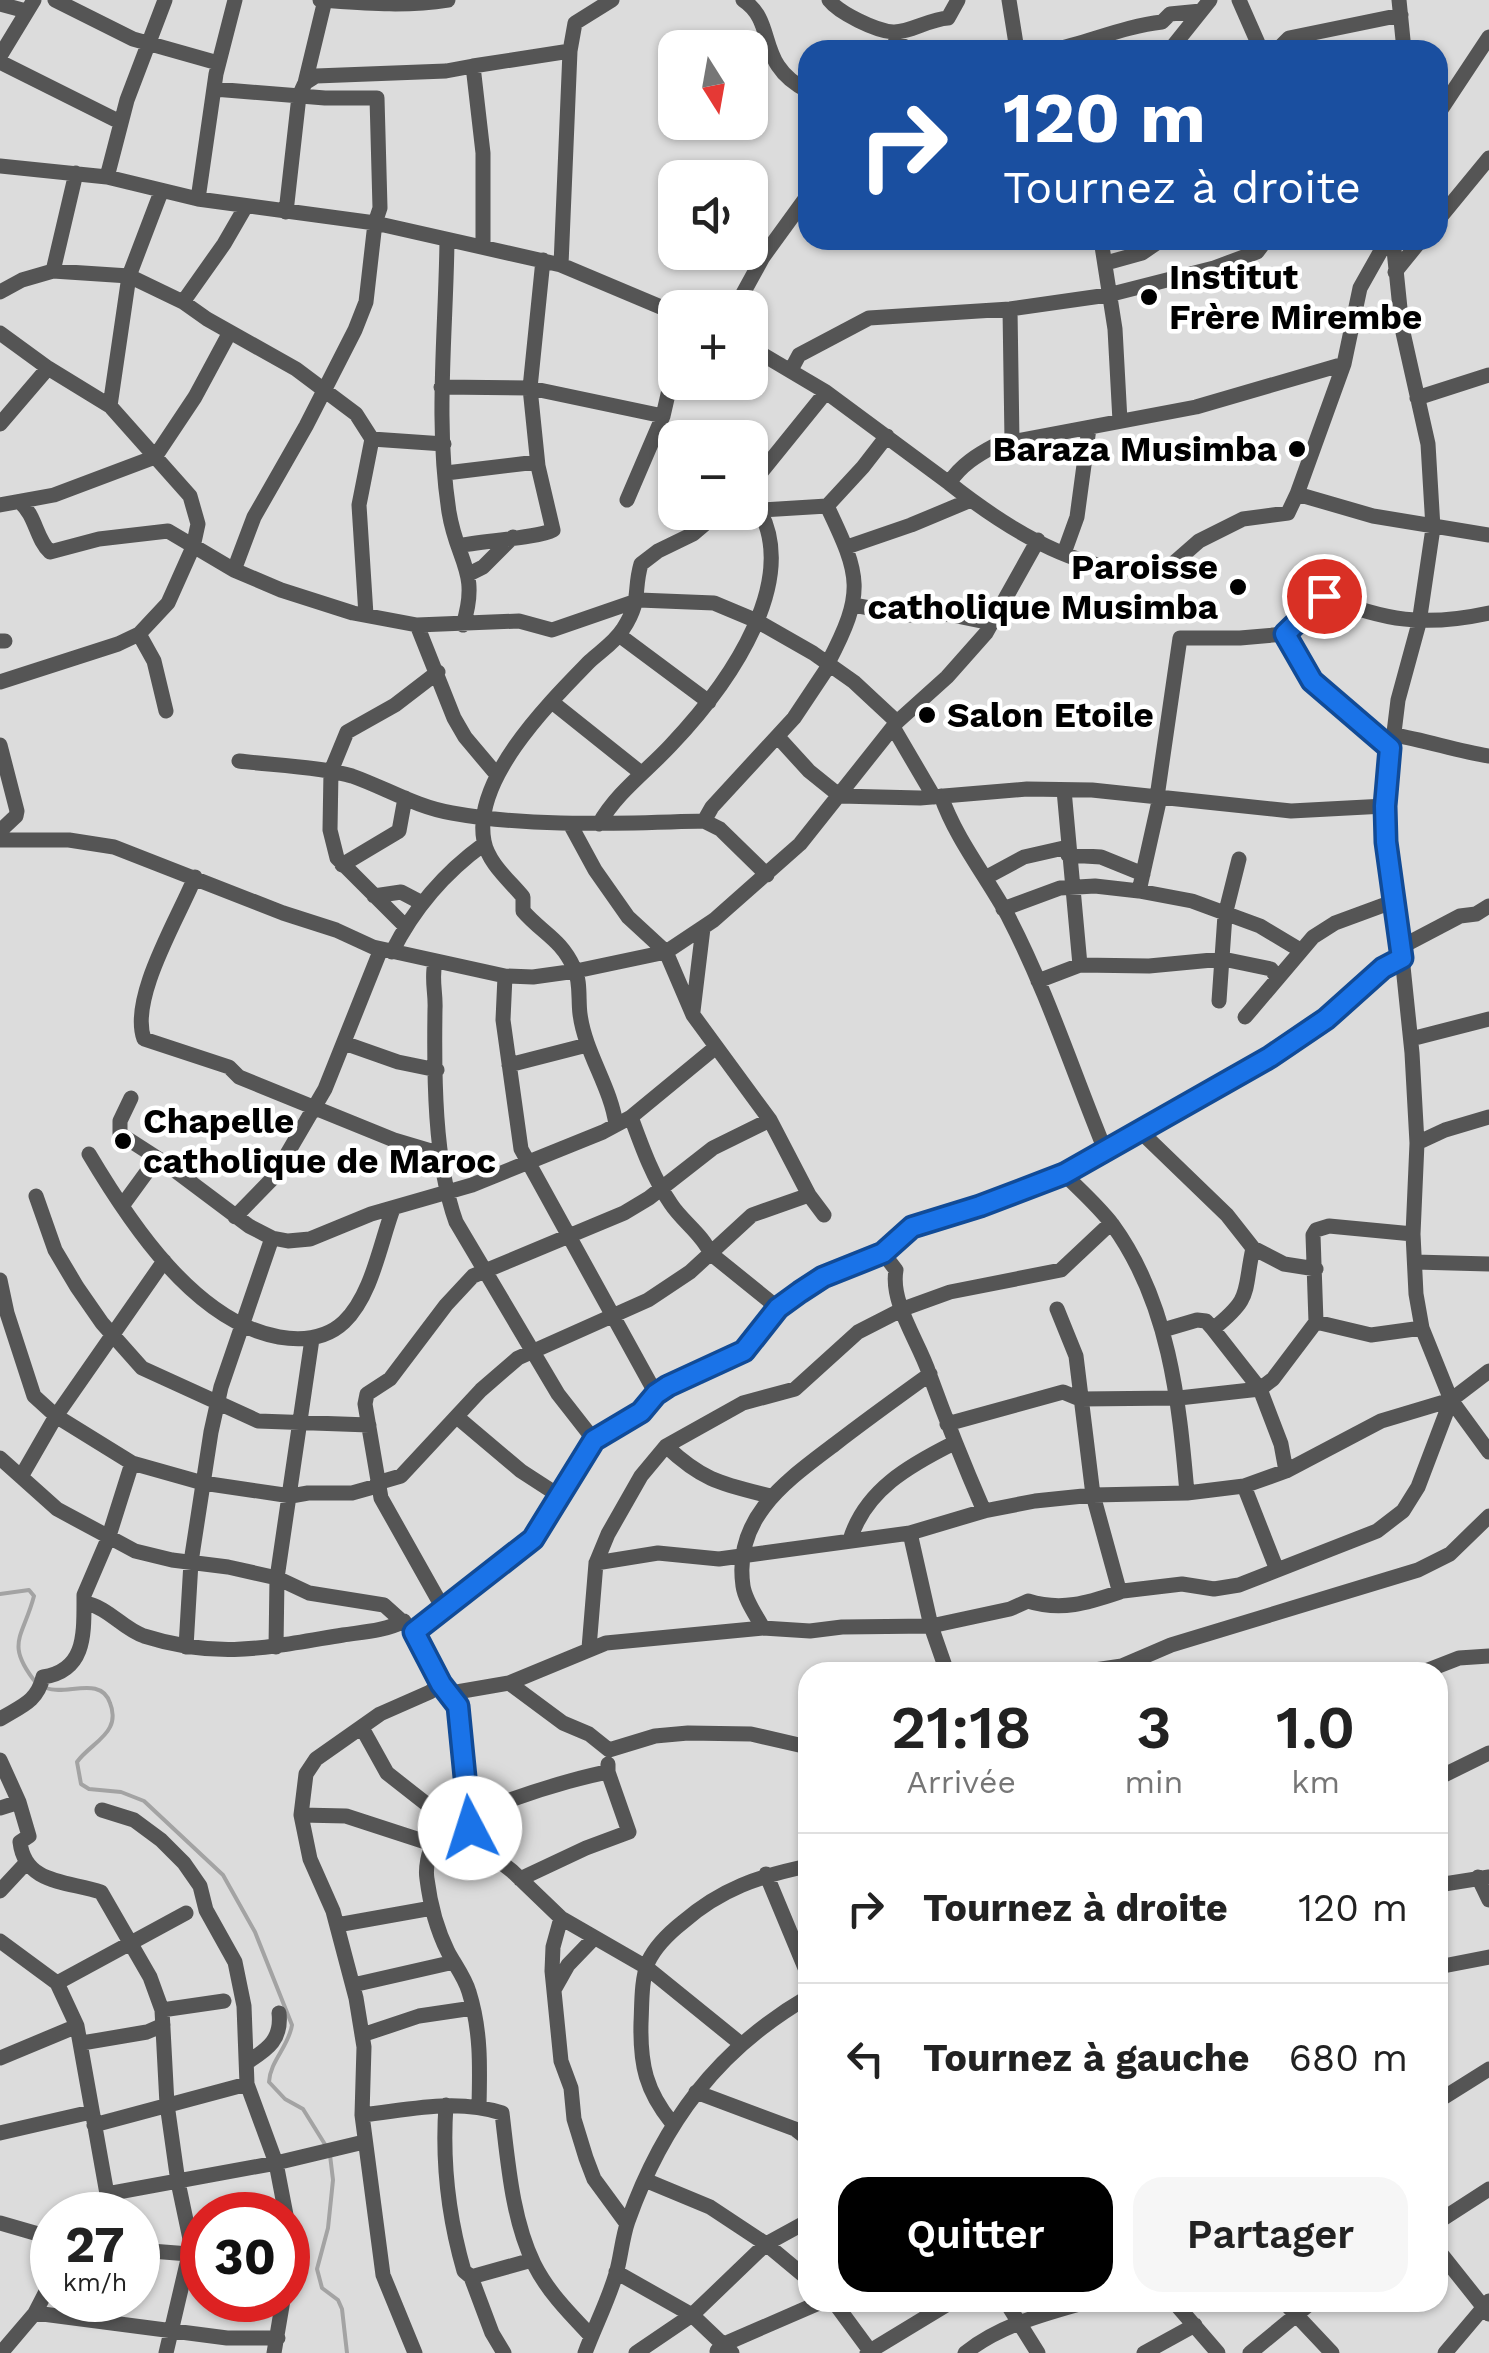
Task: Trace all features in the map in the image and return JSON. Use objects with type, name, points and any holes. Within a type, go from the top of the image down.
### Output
[{"type":"street","points":[[55,0],[149,45],[218,63]]},
{"type":"street","points":[[108,176],[120,122],[165,0]]},
{"type":"street","points":[[198,198],[218,63],[234,0]]},
{"type":"street","points":[[286,212],[302,90],[323,0],[390,5],[448,0]]},
{"type":"street","points":[[562,266],[570,50],[575,23],[612,0]]},
{"type":"street","points":[[743,0],[760,17],[771,57],[782,74],[798,84]]},
{"type":"street","points":[[829,0],[846,16],[894,32],[931,19],[948,18],[958,0]]},
{"type":"street","points":[[1009,0],[1015,40]]},
{"type":"street","points":[[1239,0],[1259,40]]},
{"type":"street","points":[[0,4],[30,5],[0,59],[120,122]]},
{"type":"street","points":[[1096,40],[1206,5]]},
{"type":"street","points":[[1178,40],[1206,5]]},
{"type":"street","points":[[1286,40],[1400,8],[1403,40]]},
{"type":"street","points":[[894,32],[896,40]]},
{"type":"street","points":[[1448,99],[1489,38]]},
{"type":"street","points":[[302,90],[316,76],[336,73],[446,70],[570,50]]},
{"type":"street","points":[[472,66],[483,153],[482,247]]},
{"type":"street","points":[[214,89],[302,90],[377,98],[380,208],[366,302],[324,390],[249,526],[234,570]]},
{"type":"street","points":[[1448,208],[1489,158]]},
{"type":"street","points":[[0,166],[108,176],[161,192],[375,223],[542,260],[658,306]]},
{"type":"street","points":[[53,270],[76,173]]},
{"type":"street","points":[[110,406],[129,276],[161,192]]},
{"type":"street","points":[[183,302],[246,206]]},
{"type":"street","points":[[745,290],[798,208]]},
{"type":"street","points":[[446,240],[441,387],[449,512],[472,592],[463,624]]},
{"type":"street","points":[[1103,250],[1115,329],[1120,421]]},
{"type":"street","points":[[1106,263],[1146,250]]},
{"type":"street","points":[[791,370],[798,355],[869,318],[1010,310],[1108,295],[1214,268],[1258,250]]},
{"type":"street","points":[[768,358],[826,392],[971,500],[1064,554],[1100,566],[1168,569],[1199,541],[1243,519],[1288,513],[1344,364],[1360,288],[1384,250]]},
{"type":"street","points":[[1392,250],[1402,328],[1428,444],[1433,528],[1419,623],[1392,742],[1385,806],[1417,1144],[1415,1262],[1422,1328],[1451,1400],[1489,1452]]},
{"type":"street","points":[[1395,272],[1413,250]]},
{"type":"street","points":[[458,546],[542,535],[553,530],[537,462],[530,388],[542,260]]},
{"type":"street","points":[[0,292],[53,270],[129,276],[183,302],[296,370],[356,414],[372,439],[359,506],[366,616]]},
{"type":"street","points":[[1010,310],[1012,441]]},
{"type":"street","points":[[1,503],[54,495],[154,457],[194,397],[230,332]]},
{"type":"street","points":[[0,333],[110,406],[190,496],[198,524],[193,547],[168,603],[139,634],[0,682]]},
{"type":"street","points":[[950,483],[976,455],[1012,441],[1196,406],[1344,364]]},
{"type":"street","points":[[0,424],[48,368]]},
{"type":"street","points":[[1417,398],[1489,374]]},
{"type":"street","points":[[441,387],[530,388],[663,416]]},
{"type":"street","points":[[768,464],[826,392]]},
{"type":"street","points":[[627,500],[667,400]]},
{"type":"street","points":[[1064,554],[1076,516],[1089,428]]},
{"type":"street","points":[[768,510],[827,506],[887,436]]},
{"type":"street","points":[[372,439],[444,444]]},
{"type":"street","points":[[446,473],[537,462]]},
{"type":"street","points":[[1297,494],[1331,506],[1433,528],[1489,535]]},
{"type":"street","points":[[846,547],[912,526],[971,500]]},
{"type":"street","points":[[20,502],[32,516],[45,549],[50,552],[99,539],[168,531],[234,570],[310,600],[366,616],[417,625],[519,621],[552,630],[638,600],[714,603],[757,621],[829,664],[875,699],[895,725],[1003,909],[1038,980],[1105,1150]]},
{"type":"street","points":[[704,822],[712,807],[778,737],[829,664],[853,605],[853,565],[827,506]]},
{"type":"street","points":[[698,530],[641,564],[638,600],[619,635],[525,733],[497,775],[483,818],[484,844],[506,880],[524,897],[523,911],[536,926],[548,930],[576,971],[587,1045],[612,1106],[661,1189],[682,1220],[706,1242],[710,1254],[778,1308]]},
{"type":"street","points":[[599,824],[607,808],[670,748],[709,702],[757,621],[774,556],[767,530]]},
{"type":"street","points":[[469,574],[500,552],[513,536]]},
{"type":"street","points":[[0,840],[69,840],[114,847],[386,951],[505,976],[576,971],[666,952],[703,928],[800,844],[895,725],[958,666],[991,623],[1038,540]]},
{"type":"street","points":[[1139,891],[1158,797],[1180,638],[1285,634],[1324,596],[1362,612],[1419,623],[1449,622],[1489,613]]},
{"type":"street","points":[[853,605],[909,615],[948,614],[991,623]]},
{"type":"street","points":[[417,625],[454,718],[497,775]]},
{"type":"street","points":[[139,634],[154,661],[166,711]]},
{"type":"street","points":[[1285,634],[1312,681],[1392,742],[1422,740],[1452,751],[1489,756]]},
{"type":"street","points":[[619,635],[709,702]]},
{"type":"street","points":[[405,926],[342,866],[330,830],[331,771],[347,732],[394,705],[438,672]]},
{"type":"street","points":[[552,702],[641,773]]},
{"type":"street","points":[[778,737],[824,786],[840,796],[938,796],[1028,789],[1158,797],[1291,812],[1385,806]]},
{"type":"street","points":[[0,745],[8,803],[16,816],[0,831]]},
{"type":"street","points":[[239,760],[331,771],[425,807],[483,818],[570,824],[704,822],[720,829],[767,874]]},
{"type":"street","points":[[1064,790],[1080,965]]},
{"type":"street","points":[[342,866],[399,830],[404,798]]},
{"type":"street","points":[[570,824],[595,870],[628,917],[666,952],[693,1015],[770,1120],[809,1195],[824,1215]]},
{"type":"street","points":[[235,1217],[273,1178],[314,1108],[386,951],[452,869],[484,844]]},
{"type":"street","points":[[985,878],[1024,856],[1068,851],[1101,857],[1142,874]]},
{"type":"street","points":[[1219,1001],[1225,915],[1239,859]]},
{"type":"street","points":[[195,878],[143,1000],[140,1026],[144,1038],[228,1067],[239,1077],[394,1140],[441,1154]]},
{"type":"street","points":[[1003,909],[1024,898],[1071,886],[1139,891],[1192,901],[1260,926],[1300,950]]},
{"type":"street","points":[[374,896],[401,892],[422,903]]},
{"type":"street","points":[[1246,1017],[1276,976],[1313,936],[1335,923],[1392,902]]},
{"type":"street","points":[[84,1603],[104,1608],[141,1635],[186,1647],[243,1651],[409,1627],[444,1610],[524,1549],[594,1440],[641,1412],[656,1394],[744,1351],[778,1308],[823,1277],[883,1253],[912,1227],[1064,1174],[1270,1057],[1326,1019],[1401,952],[1460,916],[1476,914],[1489,906]]},
{"type":"street","points":[[693,1015],[703,928]]},
{"type":"street","points":[[1038,980],[1080,965],[1148,966],[1222,959],[1258,965],[1276,976]]},
{"type":"street","points":[[435,963],[441,1154],[456,1222],[568,1409],[594,1440]]},
{"type":"street","points":[[505,976],[504,1020],[519,1139],[656,1394]]},
{"type":"street","points":[[1410,1039],[1489,1019]]},
{"type":"street","points":[[344,1043],[398,1062],[437,1070]]},
{"type":"street","points":[[509,1065],[587,1045]]},
{"type":"street","points":[[132,1098],[120,1120],[120,1134],[235,1217],[272,1238],[288,1241],[310,1239],[448,1193],[623,1121],[716,1047]]},
{"type":"street","points":[[1417,1144],[1445,1130],[1489,1118]]},
{"type":"street","points":[[444,1610],[377,1485],[365,1404],[367,1394],[390,1379],[458,1291],[486,1269],[624,1212],[713,1148],[770,1120]]},
{"type":"street","points":[[1140,1131],[1227,1215],[1253,1248],[1284,1264],[1316,1269]]},
{"type":"street","points":[[90,1154],[122,1206],[164,1260],[218,1312],[270,1335],[312,1339],[332,1331],[353,1311],[364,1293],[393,1209]]},
{"type":"street","points":[[122,1206],[157,1158]]},
{"type":"street","points":[[1064,1174],[1111,1223],[1136,1263],[1163,1330],[1179,1398],[1187,1493]]},
{"type":"street","points":[[0,1280],[34,1396],[56,1416],[132,1462],[203,1483],[291,1496],[352,1493],[401,1476],[498,1374],[533,1350],[659,1294],[752,1215],[809,1195]]},
{"type":"street","points":[[36,1196],[76,1288],[152,1375],[258,1421],[369,1425]]},
{"type":"street","points":[[589,1648],[596,1564],[640,1476],[666,1446],[743,1403],[795,1389],[858,1332],[903,1308],[950,1292],[1061,1270],[1111,1223]]},
{"type":"street","points":[[946,1424],[1064,1392],[1080,1400],[1179,1398],[1260,1389],[1273,1379],[1316,1322],[1313,1235],[1330,1226],[1413,1234]]},
{"type":"street","points":[[186,1647],[192,1562],[217,1404],[272,1238]]},
{"type":"street","points":[[1213,1329],[1243,1303],[1253,1248]]},
{"type":"street","points":[[883,1253],[896,1270],[894,1282],[903,1308],[946,1424],[984,1510]]},
{"type":"street","points":[[22,1475],[56,1416],[164,1260]]},
{"type":"street","points":[[1415,1262],[1489,1264]]},
{"type":"street","points":[[1057,1309],[1076,1356],[1093,1495],[1123,1591]]},
{"type":"street","points":[[1163,1330],[1196,1320],[1206,1321],[1213,1329],[1260,1389],[1276,1428],[1286,1471]]},
{"type":"street","points":[[1316,1322],[1371,1335],[1422,1328]]},
{"type":"street","points":[[276,1648],[277,1578],[312,1339]]},
{"type":"street","points":[[596,1564],[658,1554],[719,1559],[910,1533],[984,1510],[1093,1495],[1187,1493],[1244,1486],[1286,1471],[1381,1421],[1451,1400],[1489,1371]]},
{"type":"street","points":[[763,1628],[744,1590],[743,1556],[754,1522],[770,1496],[794,1472],[930,1374]]},
{"type":"street","points":[[414,2353],[383,2275],[364,2142],[362,2034],[353,1985],[337,1925],[310,1859],[301,1815],[306,1774],[316,1760],[380,1714],[430,1692],[509,1683],[606,1644],[763,1628],[810,1631],[931,1626],[1010,1609],[1028,1601],[1045,1606],[1078,1606],[1123,1591],[1182,1584],[1214,1589],[1238,1585],[1377,1531],[1403,1512],[1418,1486],[1451,1400]]},
{"type":"street","points":[[457,1417],[521,1471],[558,1495]]},
{"type":"street","points":[[850,1540],[856,1520],[878,1492],[914,1463],[954,1443]]},
{"type":"street","points":[[666,1446],[692,1471],[719,1484],[770,1496]]},
{"type":"street","points":[[0,1458],[57,1510],[148,1556],[277,1578],[309,1593],[384,1605],[409,1627],[458,1706],[461,1821]]},
{"type":"street","points":[[1,1717],[31,1702],[41,1686],[68,1669],[84,1643],[87,1586],[108,1539],[132,1462]]},
{"type":"street","points":[[1244,1486],[1276,1570]]},
{"type":"street","points":[[1131,1662],[1171,1645],[1418,1570],[1450,1554],[1489,1516]]},
{"type":"street","points":[[910,1533],[931,1626],[944,1662]]},
{"type":"street","points":[[1448,1662],[1489,1656]]},
{"type":"street","points":[[509,1683],[563,1724],[589,1734],[609,1750]]},
{"type":"street","points":[[362,1728],[386,1773],[461,1821],[478,1844],[561,1918],[646,1966],[741,2044]]},
{"type":"street","points":[[609,1750],[655,1736],[688,1733],[751,1734],[798,1745]]},
{"type":"street","points":[[520,1879],[629,1832],[608,1772],[609,1750]]},
{"type":"street","points":[[1448,1773],[1489,1754]]},
{"type":"street","points":[[0,1760],[29,1836],[20,1842],[26,1863],[52,1880],[101,1892],[130,1940],[162,2017],[167,2104],[180,2192]]},
{"type":"street","points":[[479,2106],[480,2040],[469,1989],[432,1908],[426,1867],[432,1844],[461,1821],[582,1777],[608,1772]]},
{"type":"street","points":[[0,1808],[19,1802]]},
{"type":"street","points":[[102,1810],[134,1820],[162,1840],[184,1863],[200,1886],[206,1910],[236,1962],[244,2006],[247,2084],[276,2162],[282,2192]]},
{"type":"street","points":[[301,1815],[346,1816],[432,1844]]},
{"type":"street","points":[[0,1890],[26,1863]]},
{"type":"street","points":[[672,2124],[646,2084],[641,2039],[646,1966],[666,1936],[702,1905],[736,1884],[798,1868]]},
{"type":"street","points":[[766,1874],[798,1951]]},
{"type":"street","points":[[1448,1883],[1484,1877],[1489,1900]]},
{"type":"street","points":[[337,1925],[432,1908]]},
{"type":"street","points":[[56,1982],[186,1912]]},
{"type":"street","points":[[561,1918],[552,1948],[561,2061],[571,2088],[574,2119],[594,2179],[627,2224]]},
{"type":"street","points":[[555,1988],[568,1965],[594,1938]]},
{"type":"street","points":[[0,1941],[56,1982],[77,2026],[107,2192]]},
{"type":"street","points":[[1448,1965],[1489,1957]]},
{"type":"street","points":[[353,1985],[454,1962]]},
{"type":"street","points":[[82,2043],[147,2032],[162,2017],[224,2000]]},
{"type":"street","points":[[585,2353],[616,2272],[627,2224],[672,2124],[741,2044],[798,2004]]},
{"type":"street","points":[[362,2034],[419,2016],[473,2008]]},
{"type":"street","points":[[248,2061],[276,2041],[281,2026],[279,2014]]},
{"type":"street","points":[[0,2058],[77,2026]]},
{"type":"street","points":[[1448,2096],[1489,2069]]},
{"type":"street","points":[[0,2133],[167,2104],[247,2084]]},
{"type":"street","points":[[696,2092],[798,2132]]},
{"type":"street","points":[[362,2115],[446,2105],[479,2106],[502,2113],[510,2177],[532,2260],[555,2297],[592,2336]]},
{"type":"street","points":[[446,2105],[443,2141],[451,2217],[464,2271],[504,2353]]},
{"type":"street","points":[[119,2192],[364,2142]]},
{"type":"street","points":[[645,2180],[710,2207],[798,2270]]},
{"type":"street","points":[[1448,2216],[1489,2189]]},
{"type":"street","points":[[0,2223],[30,2232]]},
{"type":"street","points":[[636,2353],[692,2316],[766,2244],[798,2226]]},
{"type":"street","points":[[470,2278],[532,2260]]},
{"type":"street","points":[[1447,2352],[1487,2307],[1448,2262]]},
{"type":"street","points":[[616,2272],[692,2316],[723,2350],[801,2312]]},
{"type":"street","points":[[166,2353],[180,2304]]},
{"type":"street","points":[[841,2312],[869,2352],[935,2312]]},
{"type":"street","points":[[1011,2312],[1038,2353]]},
{"type":"street","points":[[966,2353],[1017,2324],[1048,2312]]},
{"type":"street","points":[[1183,2312],[1218,2353]]},
{"type":"street","points":[[1250,2353],[1287,2312]]},
{"type":"street","points":[[1295,2312],[1332,2353]]},
{"type":"street","points":[[1,2353],[30,2318]]},
{"type":"street","points":[[112,2322],[276,2345]]},
{"type":"street","points":[[1146,2353],[1195,2325]]},
{"type":"shaded area","points":[[0,0],[1489,0],[1489,2353],[0,2353]]},
{"type":"waterway","points":[[0,1594],[29,1590],[34,1596],[19,1649],[37,1684]]},
{"type":"waterway","points":[[46,1688],[99,1690],[111,1706],[113,1715],[107,1732],[77,1762],[81,1784],[144,1801],[223,1875],[255,1932],[292,2025],[269,2082],[285,2099],[303,2109],[326,2146]]},
{"type":"waterway","points":[[330,2155],[333,2180],[328,2228],[317,2269],[322,2288],[338,2300],[342,2309],[347,2353]]},
{"type":"place","name":"Institut Frère Mirembe","points":[[1149,297]]},
{"type":"place","name":"Baraza Musimba","points":[[1297,449]]},
{"type":"place","name":"Paroisse catholique Musimba","points":[[1238,587]]},
{"type":"place","name":"Salon Etoile","points":[[927,715]]},
{"type":"place","name":"Chapelle catholique de Maroc","points":[[123,1141]]},
{"type":"route","points":[[470,1828],[458,1706],[441,1684],[414,1632],[524,1549],[594,1440],[641,1412],[668,1386],[744,1351],[778,1308],[823,1277],[883,1253],[912,1227],[1064,1174],[1270,1057],[1326,1019],[1383,968],[1402,958],[1386,842],[1390,748],[1312,681],[1285,634],[1324,596]]}]
